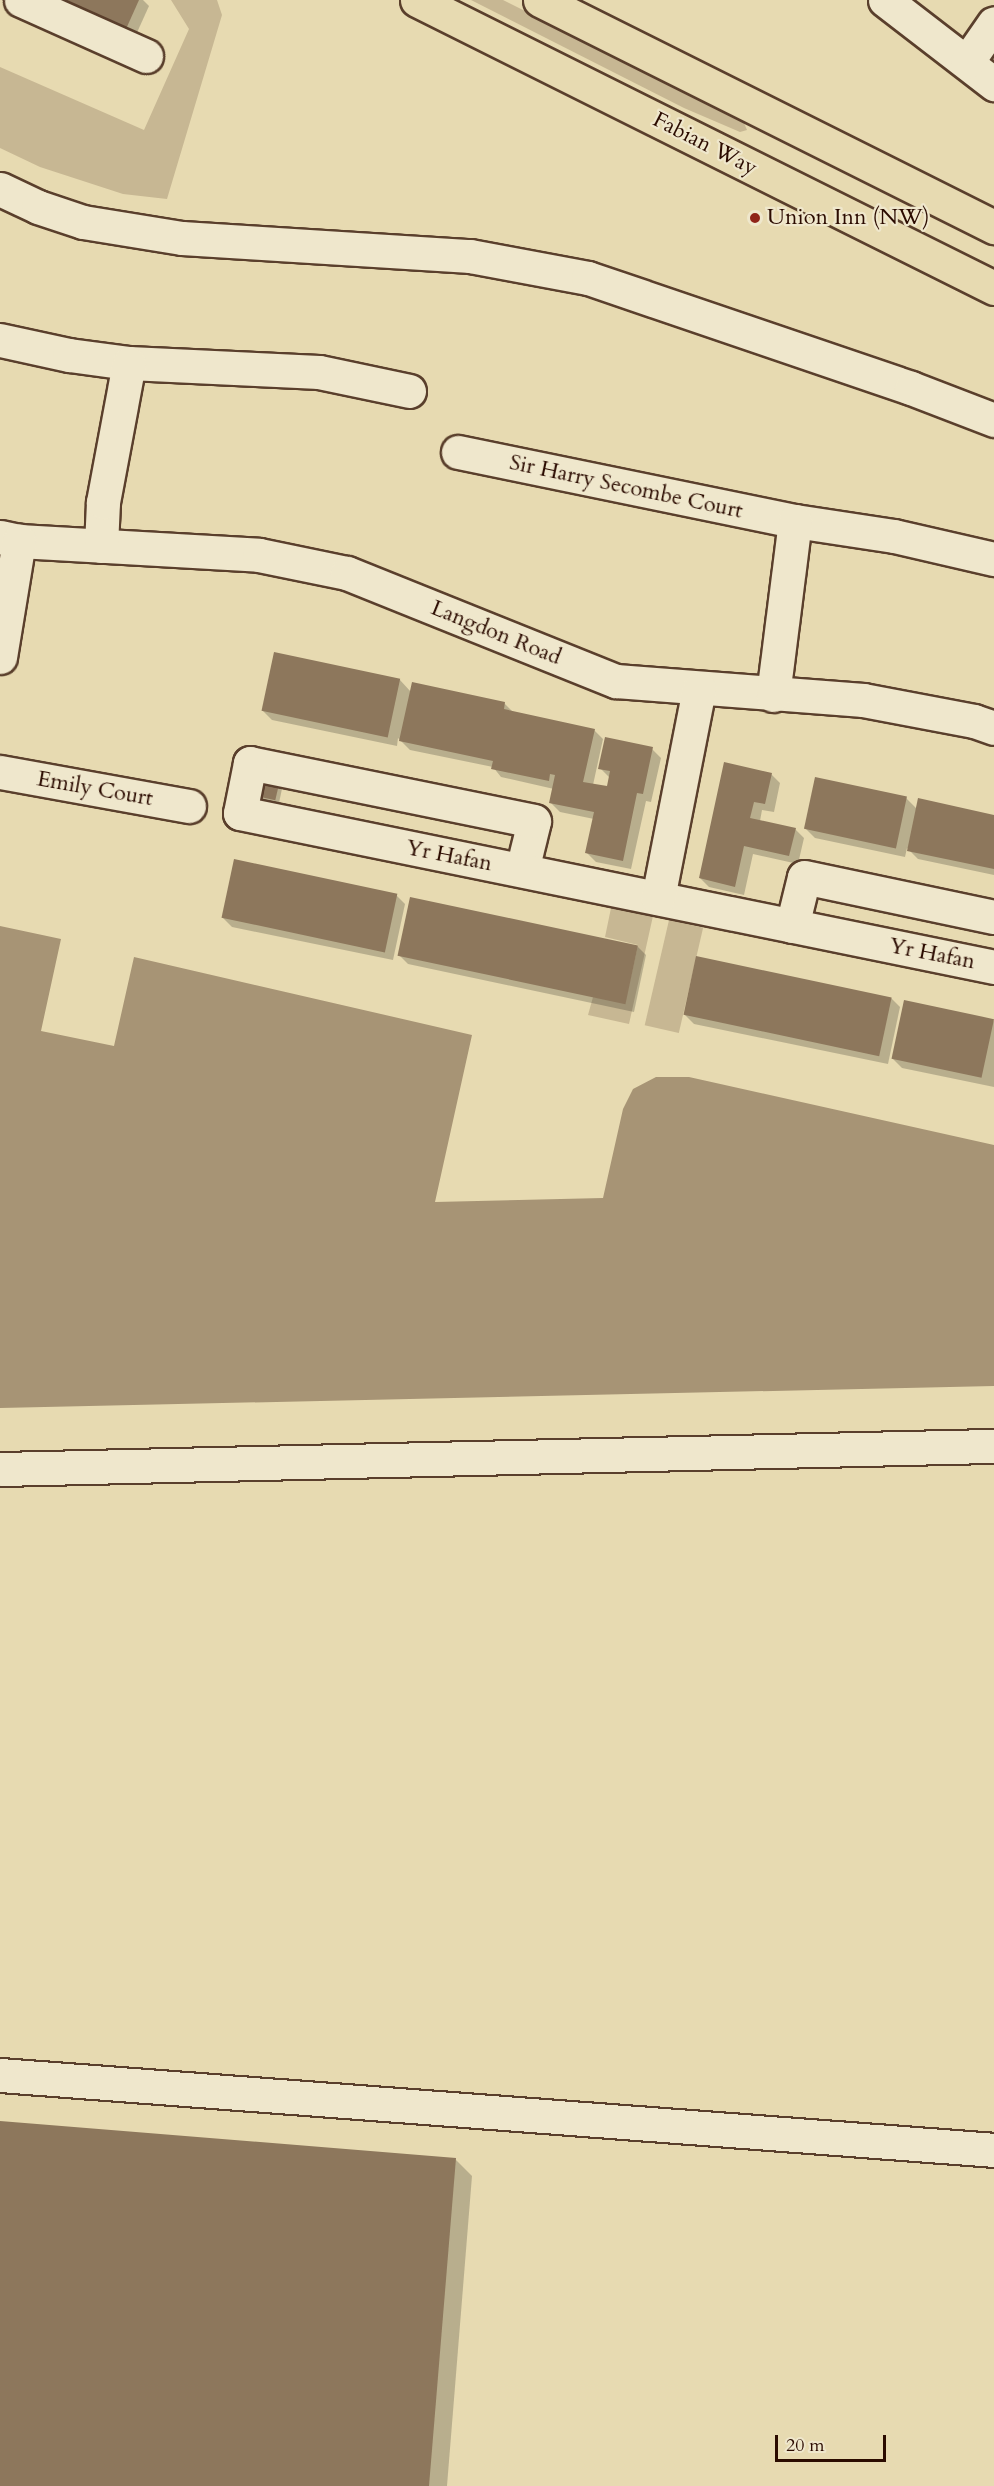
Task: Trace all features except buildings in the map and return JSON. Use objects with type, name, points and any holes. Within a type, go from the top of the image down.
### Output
[{"type":"highway","name":"Fabian Way","points":[[417,0],[994,288]]},
{"type":"highway","points":[[540,0],[994,227]]},
{"type":"street","points":[[21,0],[146,56]]},
{"type":"street","points":[[885,0],[994,84]]},
{"type":"street","points":[[967,62],[994,23]]},
{"type":"street","points":[[0,189],[38,207],[83,222],[182,238],[470,256],[588,279],[900,385],[994,420]]},
{"type":"street","points":[[0,340],[69,355],[129,363],[319,372],[410,391]]},
{"type":"street","points":[[101,546],[103,502],[129,363]]},
{"type":"street","name":"Sir Harry Secombe Court","points":[[458,452],[795,521],[894,536],[994,559]]},
{"type":"street","points":[[773,696],[795,521]]},
{"type":"street","points":[[0,657],[10,539]]},
{"type":"street","name":"Langdon Road","points":[[10,539],[259,555],[347,573],[616,681],[773,696],[863,700],[974,721],[994,728]]},
{"type":"street","points":[[658,898],[699,689]]},
{"type":"street","name":"Yr Hafan","points":[[376,788],[250,763],[240,813],[985,965]]},
{"type":"street","name":"Emily Court","points":[[0,772],[189,806]]},
{"type":"street","points":[[366,839],[376,788],[534,821],[522,870]]},
{"type":"street","points":[[792,926],[804,877],[990,916],[985,965]]},
{"type":"street","points":[[0,1469],[994,1446]]},
{"type":"street","points":[[0,2075],[994,2150]]},
{"type":"shaded area","points":[[171,0],[217,0],[222,15],[167,199],[123,194],[40,167],[0,148],[0,67],[144,130],[189,29]]},
{"type":"shaded area","points":[[471,0],[503,0],[691,94],[744,123],[747,130],[740,132],[684,108]]},
{"type":"shaded area","points":[[611,908],[653,916],[629,1024],[588,1015],[593,997],[625,1003],[638,945],[605,937]]},
{"type":"shaded area","points":[[669,920],[703,928],[679,1033],[645,1025]]},
{"type":"shaded area","points":[[0,926],[61,939],[41,1031],[114,1046],[134,957],[472,1035],[435,1202],[603,1198],[623,1109],[633,1089],[656,1077],[689,1077],[994,1145],[994,1386],[0,1408]]},
{"type":"place","name":"Union Inn (NW)","points":[[755,218]]}]
